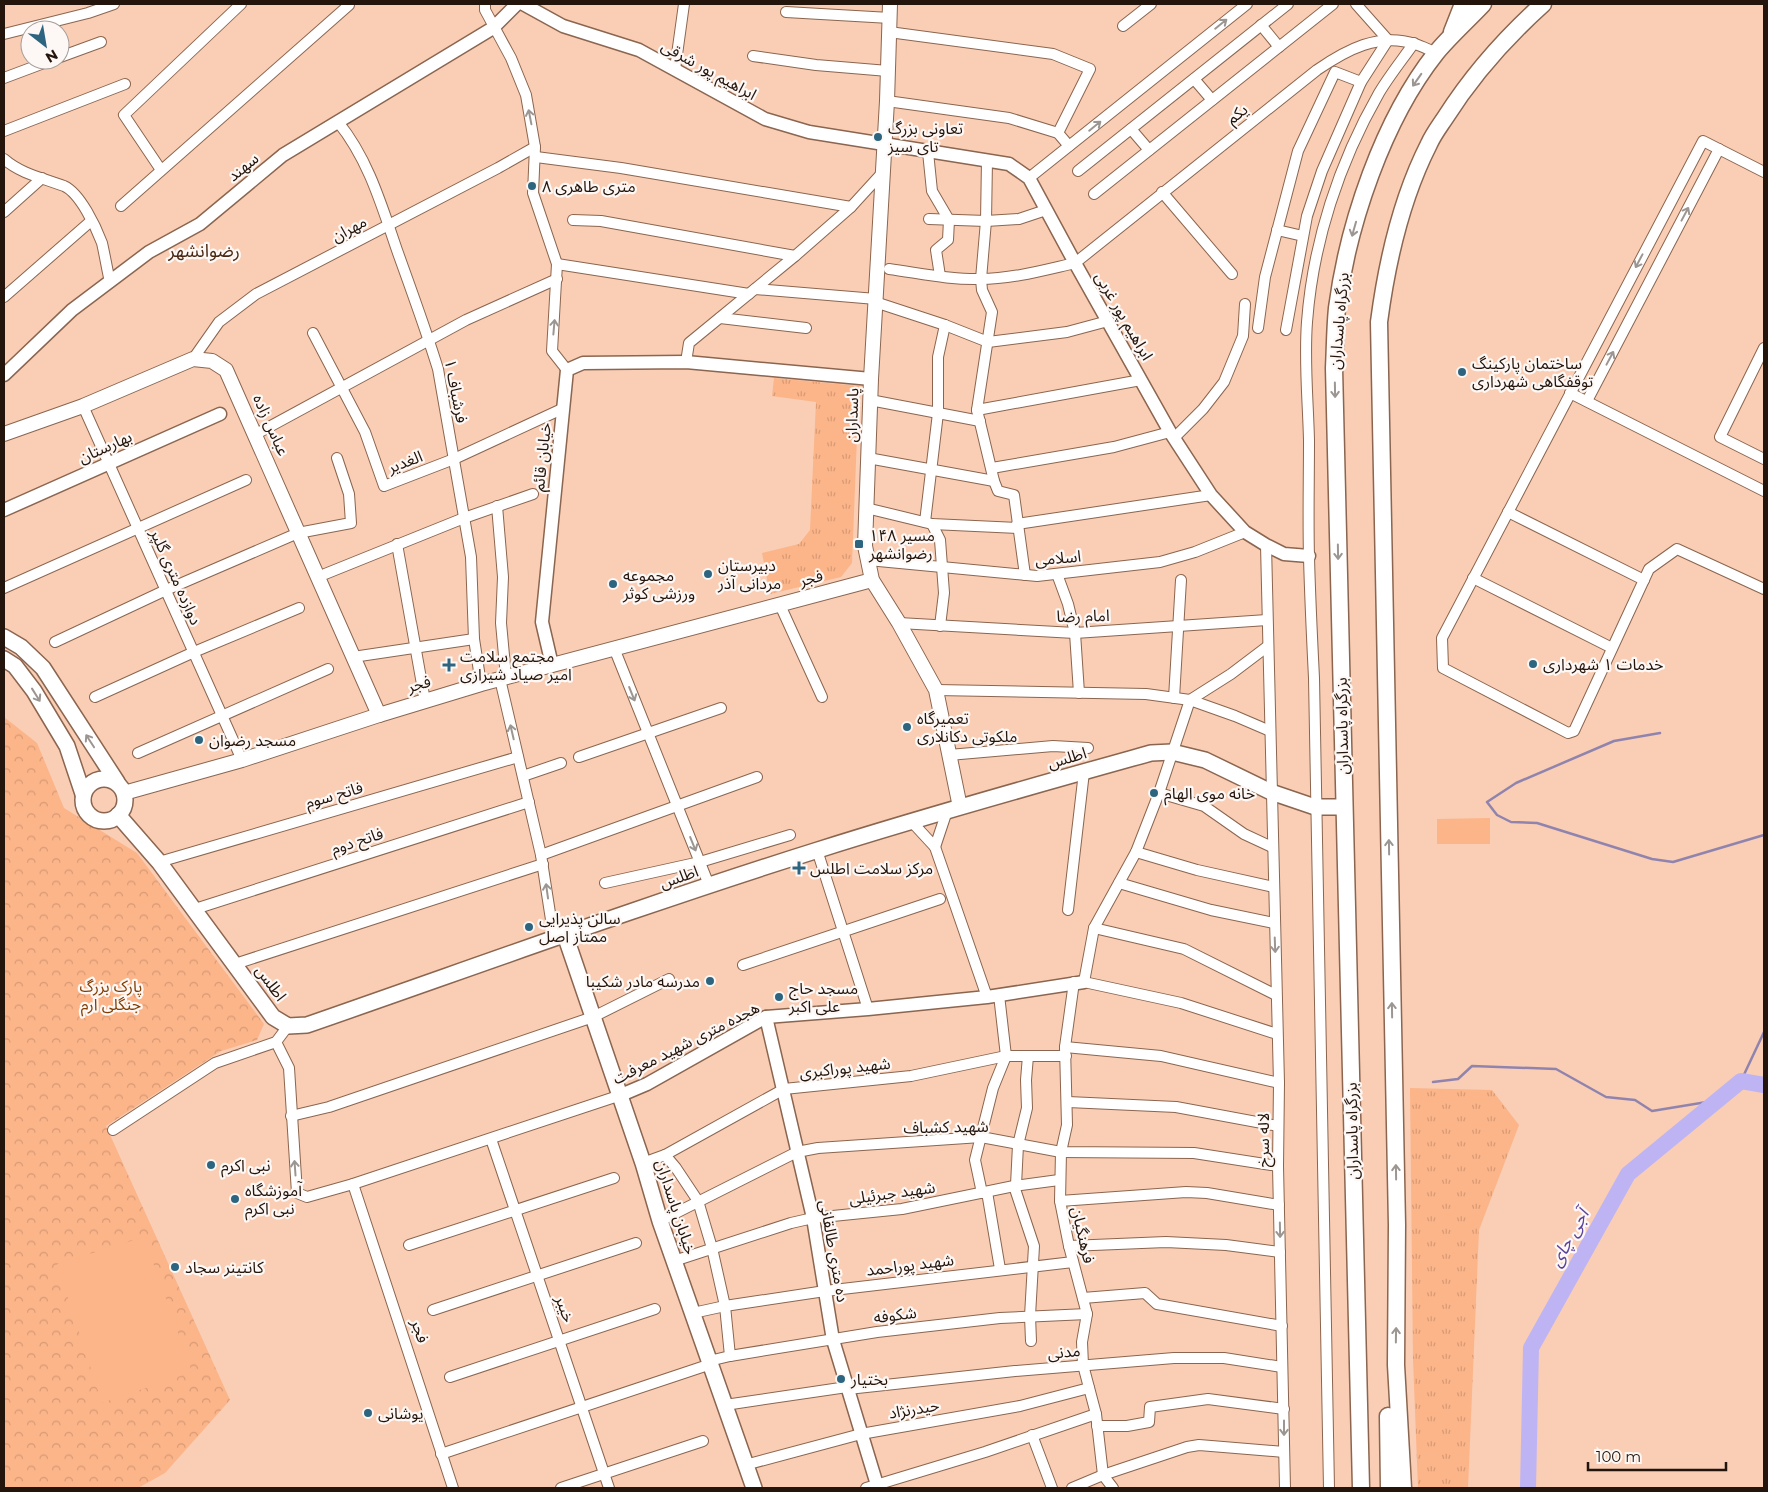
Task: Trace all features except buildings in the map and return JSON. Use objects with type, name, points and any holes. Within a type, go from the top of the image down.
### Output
[{"type":"highway","points":[[1450,38],[1463,4]]},
{"type":"highway","name":"بزرگراه پاسداران","points":[[1361,1488],[1334,368],[1337,309],[1347,252],[1364,194],[1383,146],[1411,88],[1436,53],[1483,4]]},
{"type":"highway","points":[[1450,38],[1493,4]]},
{"type":"highway","points":[[1480,68],[1504,29],[1526,4]]},
{"type":"highway","points":[[1403,1488],[1396,1365],[1397,1225],[1379,322],[1392,244],[1409,193],[1429,144],[1463,90],[1490,55],[1543,4]]},
{"type":"highway","points":[[1389,1488],[1388,1412],[1396,1365]]},
{"type":"main road","name":"پاسداران","points":[[890,11],[887,101],[870,400],[865,546],[872,580],[899,623],[936,690],[949,755],[953,809]]},
{"type":"main road","points":[[4,434],[83,406],[193,359]]},
{"type":"main road","name":"عباس زاده","points":[[193,359],[212,361],[226,370],[379,715]]},
{"type":"main road","name":"فجر","points":[[120,788],[242,760],[481,684],[872,580]]},
{"type":"main road","points":[[4,637],[21,647],[43,668],[120,788],[124,805],[118,815],[106,821],[92,818],[84,807],[83,794],[67,746],[34,691],[15,666],[4,659]]},
{"type":"main road","name":"اطلس","points":[[118,815],[159,862],[273,1016],[288,1026],[307,1025],[710,885],[817,850],[911,821],[1151,753],[1172,752],[1205,760],[1271,792],[1315,807],[1344,806]]},
{"type":"main road","points":[[83,794],[91,782],[97,779],[104,778],[120,788]]},
{"type":"main road","name":"خیابان پاسداران","points":[[559,937],[593,1018],[621,1095],[660,1221],[754,1488]]},
{"type":"street","points":[[4,34],[88,13],[114,4]]},
{"type":"street","points":[[161,170],[124,116],[241,4]]},
{"type":"street","points":[[485,4],[485,10],[493,28],[511,58],[526,95],[536,152],[533,193],[557,264],[552,351],[567,370],[583,363],[686,362],[871,380]]},
{"type":"street","name":"سهند","points":[[4,375],[72,310],[149,252],[200,224],[283,155],[493,28],[517,4]]},
{"type":"street","points":[[675,69],[684,4]]},
{"type":"street","points":[[1122,26],[1151,4]]},
{"type":"street","points":[[1030,178],[1247,4]]},
{"type":"street","points":[[1078,171],[1288,4]]},
{"type":"street","points":[[1094,194],[1333,4]]},
{"type":"street","points":[[1286,330],[1307,216],[1322,171],[1361,82],[1388,40],[1356,4]]},
{"type":"street","points":[[121,206],[349,5]]},
{"type":"street","name":"ابراهیم پور شرقی","points":[[530,5],[563,26],[639,50],[765,119],[809,132],[884,145]]},
{"type":"street","points":[[786,12],[890,11]]},
{"type":"street","points":[[1262,25],[1279,47]]},
{"type":"street","points":[[889,32],[1053,54],[1090,69],[1058,133]]},
{"type":"street","name":"یکم","points":[[1075,263],[1317,70],[1344,52],[1373,42],[1388,40],[1414,43],[1436,53]]},
{"type":"street","points":[[70,53],[101,42]]},
{"type":"street","points":[[1329,1488],[1314,678],[1309,556],[1307,324],[1311,281],[1324,226],[1338,180],[1358,133],[1380,92],[1414,43]]},
{"type":"street","points":[[753,56],[816,66],[888,71]]},
{"type":"street","points":[[4,78],[25,70]]},
{"type":"street","points":[[1258,328],[1265,277],[1298,151],[1335,72],[1361,82]]},
{"type":"street","points":[[1194,79],[1212,100]]},
{"type":"street","points":[[4,131],[125,84]]},
{"type":"street","points":[[887,101],[1009,118],[1058,133],[1069,146]]},
{"type":"street","name":"فرشباف ۱","points":[[338,122],[352,138],[368,170],[438,369],[471,557],[474,639],[481,684]]},
{"type":"street","points":[[1131,128],[1149,150]]},
{"type":"street","points":[[1764,172],[1702,141],[1442,638],[1443,668],[1568,733],[1574,731],[1649,569],[1677,549],[1764,589]]},
{"type":"street","name":"ابراهیم پور غربی","points":[[884,145],[1009,164],[1030,178],[1075,263],[1172,435],[1210,495],[1245,532],[1266,545],[1284,554],[1309,556]]},
{"type":"street","points":[[1587,401],[1719,149]]},
{"type":"street","points":[[536,152],[852,207]]},
{"type":"street","name":"مهران","points":[[193,359],[219,322],[256,294],[388,225],[536,152]]},
{"type":"street","points":[[928,152],[932,191],[949,220],[948,240],[936,250],[940,276]]},
{"type":"street","points":[[4,159],[14,167],[66,187],[77,196],[102,244],[110,282]]},
{"type":"street","points":[[988,160],[986,221],[981,280],[982,290],[992,312],[977,410],[994,482],[998,491],[1014,495],[1024,575]]},
{"type":"street","points":[[686,362],[689,343],[852,207],[883,172]]},
{"type":"street","points":[[4,212],[42,178]]},
{"type":"street","points":[[1162,192],[1232,274]]},
{"type":"street","points":[[929,219],[986,221],[1019,218],[1046,210]]},
{"type":"street","points":[[573,220],[601,221],[795,256]]},
{"type":"street","points":[[4,297],[91,221]]},
{"type":"street","points":[[1277,230],[1303,236]]},
{"type":"street","points":[[889,269],[981,280],[1027,274],[1075,263]]},
{"type":"street","points":[[557,264],[752,291],[875,300],[988,342],[1067,332],[1108,321]]},
{"type":"street","points":[[256,434],[466,320],[557,279]]},
{"type":"street","points":[[992,468],[1172,435],[1203,409],[1224,382],[1243,336],[1245,304]]},
{"type":"street","points":[[720,318],[806,328]]},
{"type":"street","points":[[940,626],[944,593],[940,540],[929,523],[931,470],[938,413],[938,357],[946,325]]},
{"type":"street","name":"الغدیر","points":[[313,333],[365,432],[384,486],[454,459],[564,408]]},
{"type":"street","points":[[1764,348],[1720,436],[1764,459]]},
{"type":"street","name":"خیابان قائم","points":[[552,665],[542,622],[567,370]]},
{"type":"street","points":[[977,410],[1141,380]]},
{"type":"street","points":[[1570,393],[1764,491]]},
{"type":"street","points":[[870,400],[980,421]]},
{"type":"street","name":"دوازده متری گلپر","points":[[83,406],[242,760]]},
{"type":"street","name":"بهارستان","points":[[4,510],[220,414]]},
{"type":"street","points":[[55,642],[166,590],[298,533],[351,523],[349,494],[337,458]]},
{"type":"street","points":[[868,458],[994,482]]},
{"type":"street","points":[[4,588],[246,480]]},
{"type":"street","points":[[325,574],[464,518],[533,494]]},
{"type":"street","points":[[866,508],[929,523],[1018,526],[1210,495]]},
{"type":"street","points":[[497,506],[503,577],[501,623],[503,678],[518,757],[559,937]]},
{"type":"street","points":[[1508,512],[1644,580]]},
{"type":"street","name":"اسلامی","points":[[868,560],[1036,576],[1160,562],[1195,552],[1245,532]]},
{"type":"street","points":[[397,544],[425,701]]},
{"type":"street","name":"لاله سرخ","points":[[1266,545],[1279,1083],[1278,1166],[1285,1488]]},
{"type":"street","points":[[1057,574],[1068,604],[1074,633],[1078,693]]},
{"type":"street","points":[[1473,578],[1612,648]]},
{"type":"street","points":[[1174,698],[1181,580]]},
{"type":"street","points":[[780,605],[822,697]]},
{"type":"street","points":[[95,697],[194,652],[299,608]]},
{"type":"street","name":"امام رضا","points":[[899,623],[1074,633],[1267,620]]},
{"type":"street","points":[[353,657],[416,646],[474,639]]},
{"type":"street","points":[[1190,700],[1231,674],[1268,646]]},
{"type":"street","points":[[614,648],[710,885]]},
{"type":"street","points":[[138,753],[328,669]]},
{"type":"street","points":[[936,690],[1146,694],[1190,700],[1270,731]]},
{"type":"street","name":"فرهنگیان","points":[[1103,1475],[1096,1414],[1083,1365],[1082,1342],[1087,1314],[1068,1246],[1060,1201],[1061,1152],[1067,1125],[1068,1102],[1065,1052],[1078,982],[1094,928],[1136,852],[1159,793],[1190,700]]},
{"type":"street","points":[[579,757],[721,708]]},
{"type":"street","points":[[949,755],[1052,746],[1088,748]]},
{"type":"street","name":"فاتح سوم","points":[[159,862],[518,757]]},
{"type":"street","points":[[523,776],[561,763]]},
{"type":"street","points":[[1068,910],[1084,772]]},
{"type":"street","points":[[235,964],[542,859],[757,777]]},
{"type":"street","points":[[1159,793],[1204,806],[1244,834],[1272,847]]},
{"type":"street","name":"فاتح دوم","points":[[195,909],[529,802]]},
{"type":"street","points":[[935,847],[953,809]]},
{"type":"street","points":[[911,821],[935,847],[993,996],[1006,1056],[993,1088],[975,1160],[984,1192],[1000,1270]]},
{"type":"street","points":[[605,883],[700,862],[790,835]]},
{"type":"street","points":[[817,850],[868,1009]]},
{"type":"street","points":[[1136,852],[1197,870],[1274,887]]},
{"type":"street","points":[[1119,883],[1212,910],[1274,923]]},
{"type":"street","points":[[743,965],[940,899]]},
{"type":"street","points":[[1094,928],[1184,949],[1276,995]]},
{"type":"street","points":[[276,1042],[289,1068],[291,1116],[329,1107],[593,1018],[669,979]]},
{"type":"street","name":"هجده متری شهید معرفت","points":[[291,1116],[297,1193],[307,1197],[354,1184],[621,1095],[647,1084],[766,1017],[993,996],[1078,982],[1181,1003],[1277,1034]]},
{"type":"street","name":"ده متری طالقانی","points":[[766,1017],[812,1218],[833,1340],[861,1434],[873,1487]]},
{"type":"street","points":[[113,1130],[215,1063],[276,1042],[288,1026]]},
{"type":"street","name":"شهید پوراکبری","points":[[643,1163],[665,1155],[784,1089],[911,1076],[1006,1056],[1065,1052],[1161,1056],[1279,1083]]},
{"type":"street","points":[[1028,1056],[1026,1080],[1028,1108],[1018,1145],[1015,1186],[1034,1246],[1030,1316],[1031,1341]]},
{"type":"street","points":[[1068,1102],[1176,1108],[1278,1126]]},
{"type":"street","name":"شهید کشباف","points":[[660,1221],[797,1152],[818,1148],[981,1138],[1061,1152],[1194,1153],[1278,1166]]},
{"type":"street","name":"خیبر","points":[[491,1139],[609,1488]]},
{"type":"street","points":[[665,1155],[698,1201],[712,1248],[725,1306],[730,1356]]},
{"type":"street","points":[[409,1245],[614,1178]]},
{"type":"street","name":"شهید جبرئیلی","points":[[674,1261],[812,1218],[902,1209],[1015,1186],[1059,1180]]},
{"type":"street","name":"فجر","points":[[354,1184],[453,1488]]},
{"type":"street","points":[[1060,1201],[1186,1192],[1207,1193],[1279,1205]]},
{"type":"street","points":[[433,1310],[636,1242]]},
{"type":"street","points":[[1068,1246],[1166,1242],[1226,1245],[1280,1252]]},
{"type":"street","name":"شهید پوراحمد","points":[[693,1313],[725,1306],[825,1291],[1073,1262]]},
{"type":"street","points":[[1083,1298],[1145,1293],[1158,1304],[1282,1326]]},
{"type":"street","points":[[450,1377],[655,1309]]},
{"type":"street","name":"شکوفه","points":[[441,1454],[730,1356],[887,1331],[1000,1318],[1087,1314]]},
{"type":"street","name":"مدنی","points":[[725,1405],[847,1388],[1015,1371],[1174,1358],[1214,1358],[1282,1366]]},
{"type":"street","name":"حیدرنژاد","points":[[745,1465],[861,1434],[1020,1406],[1089,1388]]},
{"type":"street","points":[[1097,1426],[1126,1426],[1149,1422],[1150,1407],[1208,1399],[1284,1409]]},
{"type":"street","points":[[873,1487],[985,1452],[1096,1414]]},
{"type":"street","points":[[1032,1435],[1052,1488]]},
{"type":"street","points":[[561,1488],[703,1441]]},
{"type":"street","points":[[1072,1488],[1103,1475],[1187,1447],[1199,1445],[1284,1452]]},
{"type":"street","points":[[1103,1475],[1113,1488]]},
{"type":"green space","points":[[774,378],[859,386],[852,563],[841,577],[770,594],[762,553],[799,544],[810,530],[816,402],[772,396]]},
{"type":"green space","name":"پارک بزرگ جنگلی ارم","points":[[4,717],[37,743],[64,808],[137,853],[264,1024],[257,1040],[221,1051],[106,1126],[230,1400],[165,1473],[138,1488],[4,1488]]},
{"type":"green space","points":[[1490,818],[1490,844],[1437,844],[1437,819]]},
{"type":"green space","points":[[1410,1088],[1492,1090],[1519,1125],[1479,1230],[1468,1488],[1418,1488],[1413,1359]]},
{"type":"green space","points":[[144,1237],[192,1372],[102,1403],[57,1264]]},
{"type":"waterway","points":[[1660,733],[1614,741],[1516,783],[1487,802],[1497,815],[1511,822],[1537,823],[1652,859],[1673,862],[1764,835]]},
{"type":"waterway","points":[[1741,1081],[1764,1032]]},
{"type":"waterway","points":[[1433,1082],[1458,1079],[1472,1066],[1556,1069],[1606,1097],[1635,1100],[1652,1111],[1719,1100]]},
{"type":"waterway","name":"آجی چای","points":[[1528,1488],[1531,1348],[1628,1174],[1741,1081],[1764,1085]]},
{"type":"place","name":"تعاونی بزرگ تای سیز","points":[[878,137]]},
{"type":"place","name":"۸ متری طاهری","points":[[532,186]]},
{"type":"place","name":"ساختمان پارکینگ توقفگاهی شهرداری","points":[[1462,372]]},
{"type":"place","name":"مسیر ۱۴۸ رضوانشهر","points":[[859,544]]},
{"type":"place","name":"دبیرستان مردانی آذر","points":[[708,574]]},
{"type":"place","name":"مجموعه ورزشی کوثر","points":[[613,584]]},
{"type":"place","name":"خدمات ۱ شهرداری","points":[[1533,664]]},
{"type":"place","name":"مجتمع سلامت امیر صیاد شیرازی","points":[[449,665]]},
{"type":"place","name":"تعمیرگاه ملکوتی دکانلاری","points":[[907,727]]},
{"type":"place","name":"مسجد رضوان","points":[[199,740]]},
{"type":"place","name":"خانه موی الهام","points":[[1154,793]]},
{"type":"place","name":"مرکز سلامت اطلس","points":[[799,868]]},
{"type":"place","name":"سالن پذیرایی ممتاز اصل","points":[[529,927]]},
{"type":"place","name":"مدرسه مادر شکیبا","points":[[710,981]]},
{"type":"place","name":"مسجد حاج علی اکبر","points":[[779,997]]},
{"type":"place","name":"نبی اکرم","points":[[211,1165]]},
{"type":"place","name":"آموزشگاه نبی اکرم","points":[[235,1199]]},
{"type":"place","name":"کانتینر سجاد","points":[[175,1267]]},
{"type":"place","name":"بختیار","points":[[841,1379]]},
{"type":"place","name":"یوشانی","points":[[368,1413]]},
{"type":"district","name":"رضوانشهر","points":[[204,251]]}]
